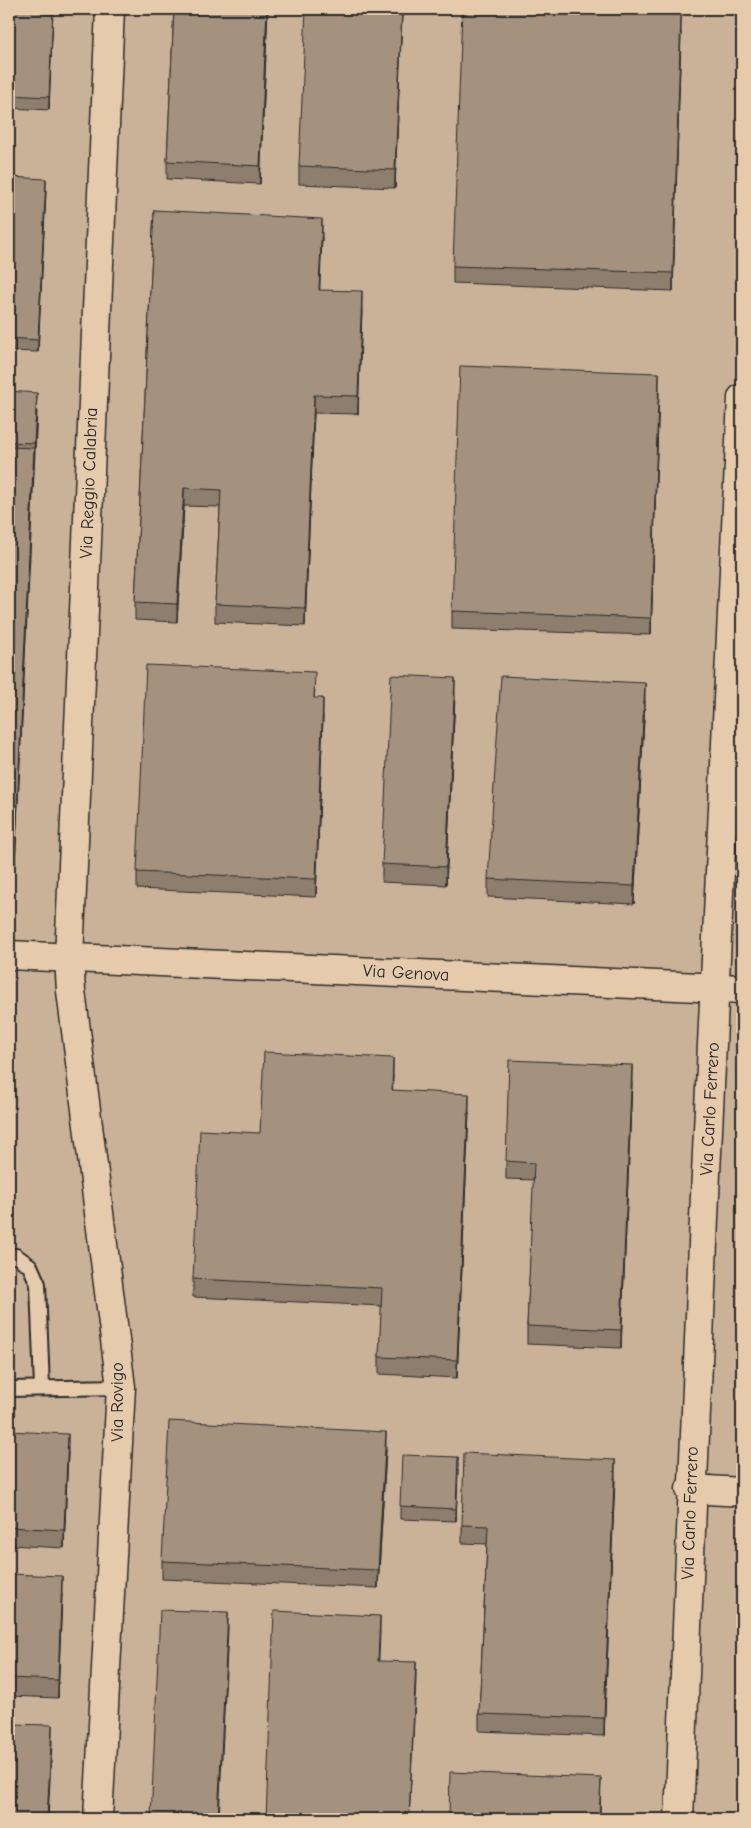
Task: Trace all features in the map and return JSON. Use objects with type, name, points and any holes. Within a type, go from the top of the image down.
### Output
[{"type":"street","name":"Via Reggio Calabria","points":[[69,958],[110,9]]},
{"type":"street","name":"Via Carlo Ferrero","points":[[678,1819],[690,1489],[729,988],[742,398]]},
{"type":"street","name":"Via Genova","points":[[9,955],[729,988]]},
{"type":"street","name":"Via Rovigo","points":[[69,958],[70,991],[121,1387],[98,1819]]},
{"type":"street","points":[[690,1489],[742,1492]]},
{"type":"lane","points":[[9,1256],[16,1256],[30,1266],[38,1284],[42,1388]]},
{"type":"lane","points":[[9,1389],[121,1387]]},
{"type":"shaded area","points":[[9,9],[742,9],[742,1819],[9,1819]]},
{"type":"building","points":[[9,9],[53,9],[49,97],[9,95]]},
{"type":"building","points":[[174,9],[267,9],[260,166],[167,161]]},
{"type":"building","points":[[306,9],[402,9],[395,170],[299,166]]},
{"type":"building","points":[[462,9],[681,14],[673,273],[453,266]]},
{"type":"building","points":[[9,177],[46,179],[38,340],[9,338]]},
{"type":"building","points":[[154,210],[322,219],[319,290],[362,291],[358,396],[314,395],[305,608],[215,604],[221,490],[184,488],[177,604],[135,602]]},
{"type":"building","points":[[460,366],[659,373],[651,618],[452,611]]},
{"type":"building","points":[[9,391],[37,393],[34,443],[9,442]]},
{"type":"building","points":[[9,447],[34,448],[15,852],[9,852]]},
{"type":"building","points":[[146,665],[315,672],[314,698],[323,698],[316,879],[137,872]]},
{"type":"building","points":[[391,675],[455,678],[446,867],[382,864]]},
{"type":"building","points":[[501,676],[645,683],[634,886],[488,879]]},
{"type":"building","points":[[264,1052],[393,1058],[392,1090],[469,1094],[457,1360],[379,1357],[382,1288],[193,1279],[200,1130],[260,1133]]},
{"type":"building","points":[[509,1060],[632,1065],[621,1330],[527,1326],[534,1163],[506,1161]]},
{"type":"building","points":[[169,1421],[386,1432],[378,1570],[162,1561]]},
{"type":"building","points":[[9,1431],[68,1434],[64,1530],[9,1527]]},
{"type":"building","points":[[464,1453],[615,1460],[604,1718],[479,1714],[488,1526],[462,1525]]},
{"type":"building","points":[[402,1455],[458,1457],[456,1509],[400,1506]]},
{"type":"building","points":[[9,1574],[62,1576],[58,1680],[9,1678]]},
{"type":"building","points":[[160,1610],[228,1612],[218,1819],[151,1819]]},
{"type":"building","points":[[274,1611],[380,1616],[378,1661],[416,1662],[409,1819],[266,1819]]},
{"type":"building","points":[[9,1724],[52,1725],[47,1819],[9,1819]]},
{"type":"building","points":[[450,1772],[601,1778],[599,1819],[449,1819]]}]
